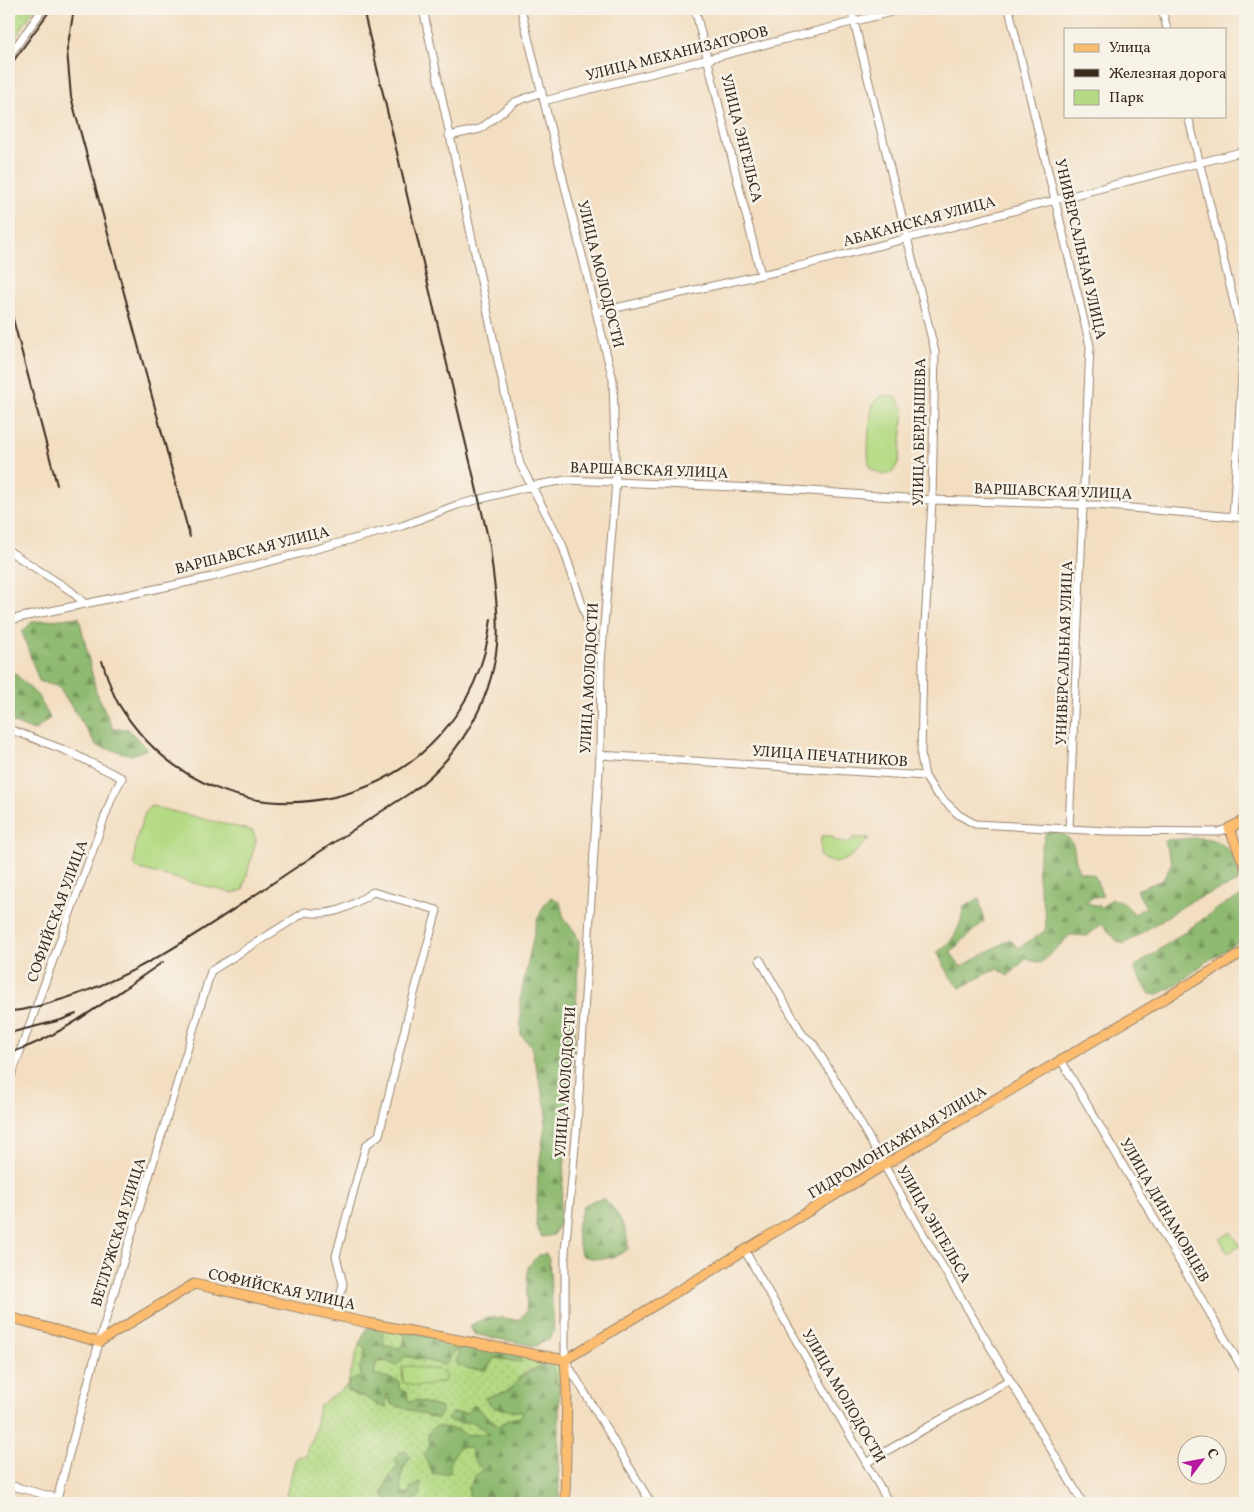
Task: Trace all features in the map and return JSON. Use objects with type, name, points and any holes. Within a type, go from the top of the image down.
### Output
[{"type":"main road","name":"УЛИЦА ПЕЧАТНИКОВ","points":[[1228,828],[1245,820]]},
{"type":"main road","points":[[1228,828],[1245,866]]},
{"type":"main road","name":"ГИДРОМОНТАЖНАЯ УЛИЦА","points":[[564,1360],[884,1166],[1245,951]]},
{"type":"main road","name":"СОФИЙСКАЯ УЛИЦА","points":[[99,1342],[194,1284],[336,1315],[564,1360]]},
{"type":"main road","points":[[9,1317],[99,1342]]},
{"type":"main road","points":[[564,1360],[566,1374],[565,1503]]},
{"type":"street","points":[[9,56],[43,9]]},
{"type":"street","points":[[423,9],[520,464],[562,544],[601,662]]},
{"type":"street","name":"УЛИЦА МОЛОДОСТИ","points":[[521,9],[569,210],[598,312],[613,380],[616,482],[601,662],[600,755],[577,1126],[566,1252],[564,1360]]},
{"type":"street","name":"УЛИЦА ЭНГЕЛЬСА","points":[[695,9],[761,275]]},
{"type":"street","name":"УЛИЦА БЕРДЫШЕВА","points":[[851,9],[935,352],[932,500],[923,660],[921,756],[925,776]]},
{"type":"street","name":"УЛИЦА МЕХАНИЗАТОРОВ","points":[[544,101],[903,9]]},
{"type":"street","name":"УНИВЕРСАЛЬНАЯ УЛИЦА","points":[[1009,9],[1090,346],[1069,829]]},
{"type":"street","points":[[1162,9],[1167,28]]},
{"type":"street","points":[[449,136],[480,129],[516,102],[542,92]]},
{"type":"street","points":[[1188,118],[1244,343],[1233,517]]},
{"type":"street","name":"АБАКАНСКАЯ УЛИЦА","points":[[598,312],[761,275],[1245,151]]},
{"type":"street","name":"ВАРШАВСКАЯ УЛИЦА","points":[[9,618],[13,619],[212,577],[402,526],[457,505],[530,486],[566,480],[589,479],[616,482],[792,489],[932,500],[1084,505],[1245,518]]},
{"type":"street","points":[[9,551],[71,591],[84,603]]},
{"type":"street","name":"СОФИЙСКАЯ УЛИЦА","points":[[9,729],[67,750],[122,778],[112,797],[9,1082]]},
{"type":"street","name":"УЛИЦА ПЕЧАТНИКОВ","points":[[600,755],[925,776],[935,792],[948,805],[959,815],[976,824],[1069,829],[1218,832],[1228,828]]},
{"type":"street","name":"ВЕТЛУЖСКАЯ УЛИЦА","points":[[57,1501],[99,1342],[211,971],[305,912],[323,915],[352,905],[373,892],[437,910],[409,1012],[380,1135],[366,1145],[336,1256],[343,1284],[336,1315]]},
{"type":"street","name":"УЛИЦА ЭНГЕЛЬСА","points":[[760,960],[803,1035],[813,1043],[822,1057],[1009,1380],[1083,1503]]},
{"type":"street","name":"УЛИЦА ДИНАМОВЦЕВ","points":[[1061,1060],[1245,1373]]},
{"type":"street","name":"УЛИЦА МОЛОДОСТИ","points":[[745,1251],[889,1503]]},
{"type":"street","points":[[564,1360],[651,1503]]},
{"type":"street","points":[[866,1463],[1009,1380]]},
{"type":"street","points":[[9,1485],[57,1501]]},
{"type":"green space","points":[[9,9],[34,9],[9,48]]},
{"type":"green space","points":[[884,395],[897,398],[904,410],[899,462],[892,473],[882,475],[870,468],[868,447],[873,405],[877,399]]},
{"type":"green space","points":[[79,617],[96,691],[113,729],[128,729],[147,749],[132,755],[97,746],[59,687],[39,681],[22,632],[32,622]]},
{"type":"green space","points":[[9,668],[38,696],[50,718],[34,731],[9,721]]},
{"type":"green space","points":[[151,806],[253,831],[256,840],[243,890],[233,893],[136,868],[135,846],[140,826],[147,810]]},
{"type":"green space","points":[[1056,831],[1064,834],[1072,842],[1079,871],[1094,875],[1103,896],[1094,897],[1085,902],[1102,907],[1112,899],[1121,901],[1135,914],[1146,907],[1136,890],[1163,880],[1172,862],[1164,842],[1168,840],[1204,838],[1220,843],[1234,859],[1238,872],[1238,882],[1193,900],[1124,944],[1117,941],[1102,924],[1087,936],[1070,935],[1041,963],[1026,959],[1008,976],[997,968],[960,988],[951,978],[937,952],[948,944],[956,933],[964,907],[979,898],[984,921],[950,952],[961,967],[1010,939],[1018,948],[1045,931],[1046,918],[1038,878],[1038,866],[1046,832]]},
{"type":"green space","points":[[821,836],[832,836],[834,840],[850,843],[852,838],[869,838],[853,855],[847,859],[834,862],[820,856]]},
{"type":"green space","points":[[1245,895],[1245,938],[1203,964],[1180,983],[1157,995],[1150,994],[1135,971],[1136,966],[1226,903]]},
{"type":"green space","points":[[551,897],[560,902],[564,919],[575,932],[579,941],[574,1059],[559,1224],[553,1235],[542,1237],[536,1226],[538,1173],[547,1112],[531,1046],[521,1035],[520,1000],[537,920]]},
{"type":"green space","points":[[604,1199],[614,1209],[625,1228],[628,1249],[617,1255],[599,1259],[581,1255],[576,1230],[583,1206],[594,1200]]},
{"type":"green space","points":[[1231,1232],[1240,1246],[1228,1253],[1220,1239]]},
{"type":"green space","points":[[546,1254],[549,1259],[554,1332],[548,1340],[535,1346],[474,1334],[470,1326],[488,1318],[519,1320],[526,1312],[528,1266],[539,1255]]},
{"type":"green space","points":[[367,1327],[383,1332],[384,1346],[401,1348],[405,1340],[404,1330],[516,1355],[521,1358],[521,1362],[494,1358],[487,1370],[470,1369],[456,1364],[459,1351],[456,1350],[445,1365],[406,1356],[396,1366],[383,1360],[376,1363],[374,1374],[399,1381],[399,1389],[407,1392],[408,1400],[411,1402],[415,1400],[441,1408],[437,1419],[391,1404],[389,1394],[387,1395],[386,1407],[347,1390],[349,1382],[356,1378],[361,1380],[360,1368],[366,1349],[359,1345]]},
{"type":"green space","points":[[375,1328],[404,1330],[405,1340],[401,1348],[384,1346]]},
{"type":"green space","points":[[359,1345],[366,1349],[361,1380],[354,1395],[365,1397],[379,1406],[389,1393],[391,1404],[440,1408],[415,1400],[411,1403],[383,1377],[374,1374],[376,1363],[406,1356],[445,1365],[455,1350],[489,1363],[494,1358],[516,1355],[557,1362],[561,1368],[559,1388],[553,1368],[538,1368],[528,1371],[520,1377],[510,1390],[485,1399],[494,1408],[524,1412],[521,1417],[510,1419],[498,1426],[493,1420],[467,1413],[447,1420],[461,1423],[473,1422],[491,1434],[465,1435],[450,1461],[459,1447],[471,1447],[472,1458],[483,1470],[475,1476],[469,1502],[471,1503],[411,1503],[409,1493],[403,1494],[401,1489],[403,1470],[410,1457],[389,1477],[383,1493],[388,1503],[284,1503],[296,1457],[306,1456],[307,1448],[313,1438],[319,1406],[347,1386]]},
{"type":"green space","points":[[541,1362],[553,1368],[559,1388],[559,1503],[490,1503],[490,1495],[476,1503],[471,1503],[468,1488],[475,1476],[483,1470],[472,1458],[471,1448],[459,1447],[450,1461],[450,1473],[433,1474],[424,1455],[430,1447],[428,1433],[436,1426],[459,1430],[465,1435],[490,1434],[473,1422],[461,1423],[447,1420],[451,1413],[467,1413],[474,1405],[498,1426],[510,1419],[521,1417],[523,1412],[494,1408],[484,1398],[510,1390],[520,1377],[538,1368]]},
{"type":"green space","points":[[408,1366],[444,1371],[445,1381],[424,1386],[414,1386],[403,1382],[402,1367]]},
{"type":"green space","points":[[406,1451],[410,1457],[402,1474],[401,1489],[403,1494],[409,1493],[411,1487],[421,1482],[420,1496],[411,1503],[388,1503],[383,1493],[389,1477],[398,1466],[395,1459],[399,1452]]},
{"type":"railway","points":[[9,67],[51,9]]},
{"type":"railway","points":[[74,9],[67,50],[71,97],[190,537]]},
{"type":"railway","points":[[9,1011],[31,1008],[82,993],[138,968],[216,921],[410,793],[427,779],[457,746],[469,728],[488,688],[494,667],[498,633],[490,546],[363,9]]},
{"type":"railway","points":[[9,304],[57,485]]},
{"type":"railway","points":[[102,661],[118,703],[163,756],[217,788],[275,802],[335,797],[390,775],[438,737],[473,685],[491,619]]},
{"type":"railway","points":[[9,1053],[29,1046],[69,1026],[163,962]]},
{"type":"railway","points":[[9,1033],[61,1020],[76,1014]]}]
